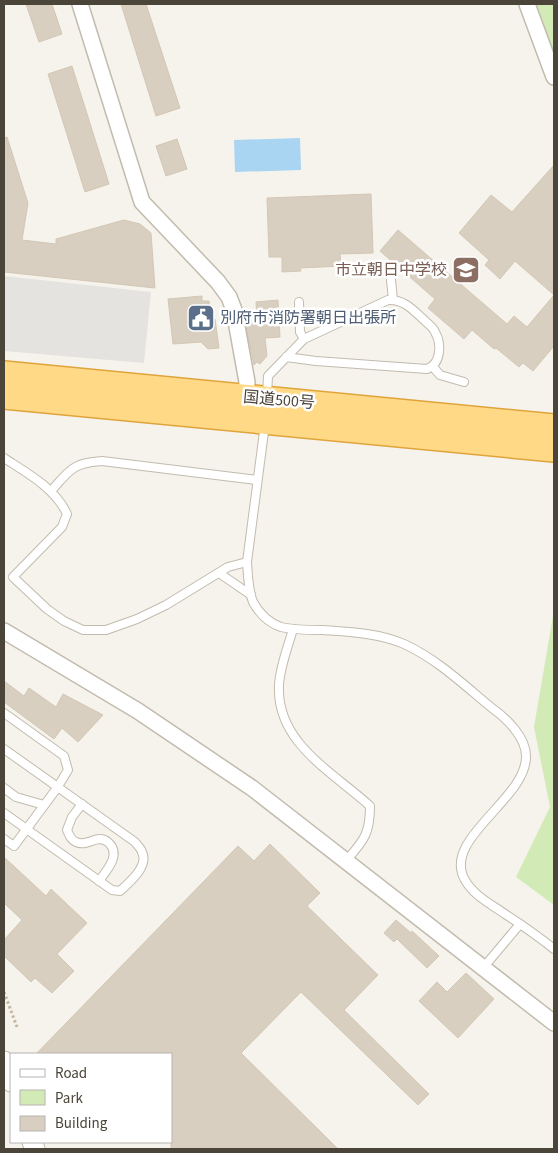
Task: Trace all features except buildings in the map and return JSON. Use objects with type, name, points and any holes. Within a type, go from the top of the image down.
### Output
[{"type":"highway","name":"国道500号","points":[[4,374],[554,449]]},
{"type":"highway","name":"国道500号","points":[[4,396],[554,427]]},
{"type":"street","points":[[80,4],[142,202],[218,282],[229,297],[234,310],[246,382],[259,409]]},
{"type":"street","points":[[528,4],[554,77]]},
{"type":"street","points":[[4,631],[95,684],[175,735],[252,788],[554,1023]]},
{"type":"street","points":[[4,1061],[10,1079]]},
{"type":"lane","points":[[391,280],[393,300]]},
{"type":"lane","points":[[286,358],[427,369],[433,367],[438,361],[439,350],[435,330],[408,306],[388,300],[304,339],[268,376],[259,409],[257,480],[247,562],[248,584],[253,602],[263,617],[279,626],[293,629],[375,636],[403,644],[435,662],[500,714],[519,734],[527,755],[522,776],[463,851],[460,868],[465,881],[479,897],[554,949]]},
{"type":"lane","points":[[298,302],[300,332],[304,339]]},
{"type":"lane","points":[[433,367],[440,374],[464,382]]},
{"type":"lane","points":[[4,458],[51,491],[61,501],[67,514],[62,527],[13,576],[47,609],[64,621],[83,630],[106,630],[137,619],[166,605],[228,567],[247,562]]},
{"type":"lane","points":[[51,491],[73,468],[83,462],[102,461],[257,480]]},
{"type":"lane","points":[[219,573],[252,595]]},
{"type":"lane","points":[[293,629],[279,684],[280,706],[294,737],[312,759],[370,806],[370,825],[363,841],[346,861]]},
{"type":"lane","points":[[4,713],[64,756],[68,770],[14,846],[4,839]]},
{"type":"lane","points":[[4,749],[135,842],[143,853],[143,866],[120,891],[112,890],[4,813]]},
{"type":"lane","points":[[4,788],[16,796],[44,805]]},
{"type":"lane","points":[[82,804],[72,817],[67,830],[71,838],[77,843],[84,844],[100,839],[106,840],[112,846],[114,854],[110,866],[99,881]]},
{"type":"lane","points":[[483,968],[520,924]]},
{"type":"path","points":[[4,992],[17,1027]]},
{"type":"green space","points":[[536,4],[554,4],[554,55],[553,51]]},
{"type":"green space","points":[[554,610],[554,905],[516,877],[550,807],[534,727]]},
{"type":"shaded area","points":[[4,276],[151,292],[144,363],[4,351]]},
{"type":"water","points":[[300,138],[301,170],[235,172],[234,140]]},
{"type":"place","name":"市立朝日中学校","points":[[466,270]]},
{"type":"place","name":"別府市消防署朝日出張所","points":[[201,318]]}]
